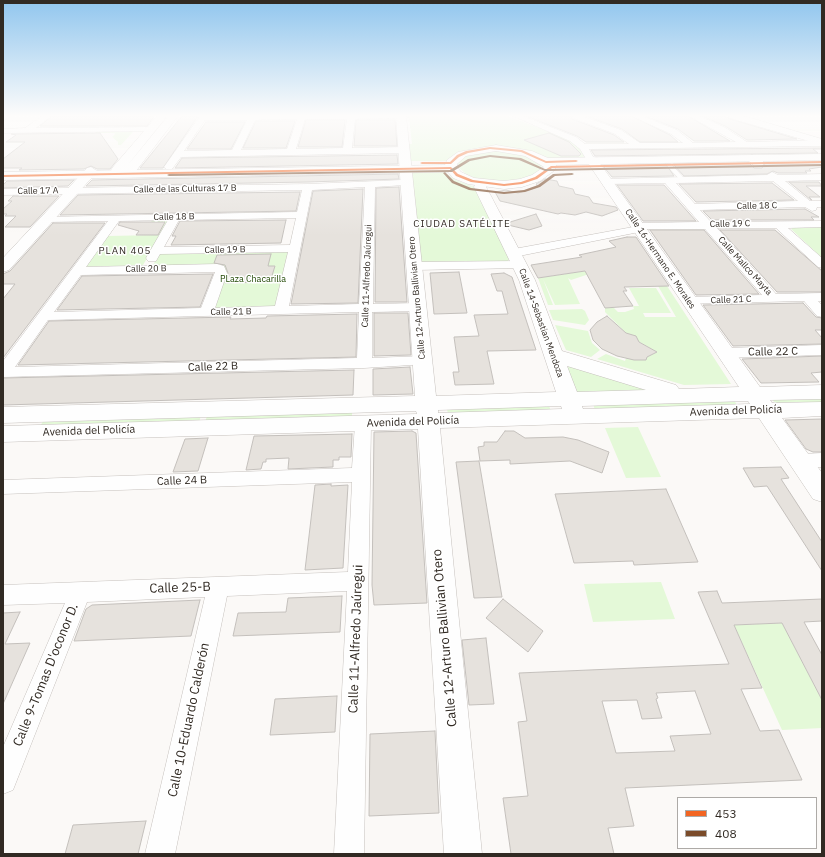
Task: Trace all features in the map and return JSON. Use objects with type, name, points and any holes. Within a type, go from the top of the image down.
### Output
[{"type":"main road","points":[[118,172],[130,156]]},
{"type":"main road","points":[[132,168],[141,156]]},
{"type":"main road","name":"Calle 12-Arturo Ballivian Otero","points":[[404,156],[463,854]]},
{"type":"main road","points":[[3,172],[118,172],[451,165],[460,156]]},
{"type":"main road","points":[[532,156],[548,164],[755,161],[822,162]]},
{"type":"main road","points":[[594,163],[669,165],[822,157]]},
{"type":"main road","name":"Calle 16-Hermano E. Morales","points":[[594,163],[759,402]]},
{"type":"main road","points":[[451,165],[460,176],[481,183],[504,185],[522,183],[540,176],[548,164]]},
{"type":"main road","points":[[118,172],[132,168],[167,170]]},
{"type":"main road","points":[[3,176],[92,171]]},
{"type":"main road","points":[[3,267],[92,171]]},
{"type":"main road","name":"Calle 14-Sebastian Mendoza","points":[[481,183],[480,187],[484,196],[517,259],[572,408]]},
{"type":"main road","points":[[553,355],[686,395]]},
{"type":"main road","name":"Avenida del Policía","points":[[3,434],[364,414],[759,402],[822,392]]},
{"type":"main road","name":"Avenida del Policía","points":[[572,408],[686,395],[822,408]]},
{"type":"main road","points":[[759,402],[811,461],[822,492]]},
{"type":"main road","name":"Avenida del Policía","points":[[3,415],[364,414]]},
{"type":"street","points":[[167,170],[178,156]]},
{"type":"street","points":[[589,156],[594,163]]},
{"type":"street","points":[[755,161],[822,216]]},
{"type":"street","points":[[606,181],[822,177]]},
{"type":"street","name":"Calle Mallco Mayta","points":[[668,180],[774,299]]},
{"type":"street","points":[[281,311],[301,215],[311,186],[370,187],[386,184],[402,184]]},
{"type":"street","name":"Calle de las Culturas 17 B","points":[[72,191],[311,186]]},
{"type":"street","name":"Calle 11-Alfredo Jaúregui","points":[[364,363],[370,187]]},
{"type":"street","name":"Calle 17 A","points":[[5,194],[72,191]]},
{"type":"street","name":"Calle 18 C","points":[[692,207],[822,204]]},
{"type":"street","name":"Calle 18 B","points":[[46,220],[301,215]]},
{"type":"street","points":[[146,269],[175,217]]},
{"type":"street","points":[[3,372],[116,218]]},
{"type":"street","name":"Calle 19 C","points":[[414,266],[517,259],[638,227],[822,224]]},
{"type":"street","points":[[779,225],[822,264]]},
{"type":"street","name":"Calle 19 B","points":[[156,251],[294,248]]},
{"type":"street","name":"Calle 20 B","points":[[78,271],[220,269],[221,273],[206,312]]},
{"type":"street","points":[[816,299],[822,313]]},
{"type":"street","name":"Calle 21 C","points":[[689,301],[816,299]]},
{"type":"street","name":"Calle 21 B","points":[[44,316],[418,307]]},
{"type":"street","name":"Calle 22 C","points":[[725,353],[822,350]]},
{"type":"street","name":"Calle 22 B","points":[[3,372],[422,361]]},
{"type":"street","name":"Calle 11-Alfredo Jaúregui","points":[[349,854],[364,414]]},
{"type":"street","name":"Calle 24 B","points":[[3,487],[362,476]]},
{"type":"street","name":"Calle 25-B","points":[[3,595],[358,581]]},
{"type":"street","name":"Calle 10-Eduardo Calderón","points":[[160,854],[218,587]]},
{"type":"street","name":"Calle 9-Tomas D'oconor D.","points":[[3,780],[80,592]]},
{"type":"lane","points":[[669,165],[683,180]]},
{"type":"green space","points":[[409,156],[455,156],[447,161],[410,161]]},
{"type":"green space","points":[[465,156],[527,156],[542,164],[539,173],[511,182],[480,180],[467,175],[458,167],[458,162]]},
{"type":"green space","points":[[535,156],[585,156],[586,158],[551,159]]},
{"type":"green space","points":[[442,171],[456,180],[475,187],[509,259],[508,261],[420,263],[412,172]]},
{"type":"green space","points":[[152,220],[167,221],[160,234],[161,235],[143,265],[86,267],[108,236],[158,235],[157,224],[156,222],[151,222]]},
{"type":"green space","points":[[822,227],[822,258],[791,229],[793,228]]},
{"type":"green space","name":"PLaza Chacarilla","points":[[288,252],[277,307],[214,309],[226,273],[225,269],[153,265],[162,253]]},
{"type":"green space","points":[[593,270],[592,273],[571,280],[568,278],[580,304],[555,305],[543,279],[553,305],[548,305],[538,278]]},
{"type":"green space","points":[[658,286],[667,286],[731,384],[684,385],[597,359],[606,354],[625,361],[626,358],[646,360],[647,357],[657,352],[636,340],[635,336],[627,334],[605,312],[605,308],[613,307],[618,312],[625,312],[634,309],[633,306],[639,306],[629,288],[656,288],[671,313],[643,313],[645,317],[676,317]]},
{"type":"green space","points":[[582,309],[585,311],[589,320],[585,325],[553,320],[549,310]]},
{"type":"green space","points":[[555,325],[588,331],[592,343],[600,350],[591,357],[566,350]]},
{"type":"green space","points":[[566,364],[645,388],[647,391],[578,393],[574,391]]},
{"type":"green space","points":[[822,397],[822,403],[778,404],[773,401],[774,399]]},
{"type":"green space","points":[[734,400],[737,405],[595,410],[593,404]]},
{"type":"green space","points":[[549,406],[551,411],[448,414],[447,409]]},
{"type":"green space","points":[[352,412],[352,417],[205,422],[207,416]]},
{"type":"green space","points":[[201,416],[199,422],[40,426],[44,420]]},
{"type":"green space","points":[[638,427],[661,477],[626,478],[605,428]]},
{"type":"green space","points":[[661,582],[675,619],[593,622],[584,584]]},
{"type":"green space","points":[[782,623],[822,700],[822,728],[782,730],[734,625]]},
{"type":"building","points":[[7,156],[116,156],[118,159],[110,169],[97,169],[91,166],[84,169],[19,170],[22,168],[3,168],[3,159]]},
{"type":"building","points":[[150,156],[171,156],[163,168],[140,168]]},
{"type":"building","points":[[397,156],[398,164],[175,168],[182,158]]},
{"type":"building","points":[[822,162],[822,167],[809,169],[811,171],[805,171],[807,173],[778,173],[773,171],[767,174],[684,176],[673,164],[749,163],[754,168],[762,168],[765,163]]},
{"type":"building","points":[[666,164],[674,176],[612,177],[603,166]]},
{"type":"building","points":[[398,174],[399,179],[86,186],[92,180]]},
{"type":"building","points":[[545,179],[557,181],[559,186],[573,189],[575,194],[589,197],[593,203],[616,207],[618,210],[602,216],[586,212],[575,215],[558,214],[500,201],[495,192],[506,190],[518,193],[538,187],[536,184]]},
{"type":"building","points":[[74,180],[68,186],[3,188],[3,185],[7,181]]},
{"type":"building","points":[[789,182],[819,182],[822,186],[806,186],[820,197],[809,197],[811,200]]},
{"type":"building","points":[[772,183],[794,200],[696,202],[679,184]]},
{"type":"building","points":[[617,185],[664,185],[696,221],[643,221]]},
{"type":"building","points":[[399,187],[407,302],[375,302],[376,188]]},
{"type":"building","points":[[363,189],[358,303],[291,304],[313,191]]},
{"type":"building","points":[[300,192],[296,211],[60,215],[78,195]]},
{"type":"building","points":[[13,196],[59,196],[30,227],[5,227],[16,216],[5,216],[7,214],[3,214],[3,209],[12,201],[8,201]]},
{"type":"building","points":[[805,209],[819,217],[811,217],[814,220],[712,220],[703,211]]},
{"type":"building","points":[[536,214],[542,226],[529,230],[508,225],[507,223]]},
{"type":"building","points":[[286,220],[281,243],[171,245],[176,236],[172,236],[180,221]]},
{"type":"building","points":[[120,222],[165,222],[158,235],[136,235],[139,231],[118,225]]},
{"type":"building","points":[[53,223],[105,223],[3,358],[3,299],[15,284],[3,284],[3,274],[10,271]]},
{"type":"building","points":[[650,230],[704,230],[759,294],[696,295]]},
{"type":"building","points":[[720,230],[775,230],[822,271],[822,292],[777,292]]},
{"type":"building","points":[[627,237],[636,237],[669,286],[624,287],[627,291],[623,291],[633,306],[605,308],[585,271],[538,278],[531,265],[582,257],[579,255],[616,247],[609,241]]},
{"type":"building","points":[[271,254],[268,266],[275,266],[270,282],[225,283],[228,273],[225,265],[214,263],[217,255]]},
{"type":"building","points":[[459,272],[467,313],[434,314],[430,273]]},
{"type":"building","points":[[504,273],[512,277],[536,350],[487,351],[494,384],[455,385],[453,372],[459,372],[454,337],[479,336],[474,315],[508,314],[502,291],[497,291],[491,274]]},
{"type":"building","points":[[213,274],[200,307],[57,310],[82,276]]},
{"type":"building","points":[[803,303],[816,317],[822,318],[822,330],[815,330],[822,338],[822,344],[733,346],[703,305]]},
{"type":"building","points":[[374,313],[408,313],[411,355],[374,356]]},
{"type":"building","points":[[357,314],[356,357],[18,365],[49,321],[231,317],[230,319],[266,318],[267,316]]},
{"type":"building","points":[[607,316],[626,333],[636,336],[639,342],[657,352],[647,357],[646,360],[634,360],[617,356],[602,349],[593,340],[590,330],[597,322]]},
{"type":"building","points":[[822,356],[822,372],[811,373],[819,382],[761,383],[742,359]]},
{"type":"building","points":[[410,367],[413,394],[373,395],[373,369]]},
{"type":"building","points":[[354,370],[353,395],[3,405],[3,378]]},
{"type":"building","points":[[822,419],[822,452],[813,452],[806,449],[785,420]]},
{"type":"building","points":[[412,431],[416,433],[427,603],[374,605],[372,585],[374,432]]},
{"type":"building","points":[[505,431],[514,431],[525,438],[563,437],[578,440],[609,452],[602,473],[570,461],[510,464],[510,460],[480,461],[478,447],[484,446],[484,442],[497,442]]},
{"type":"building","points":[[352,434],[351,457],[339,457],[339,460],[333,460],[333,467],[288,469],[289,458],[266,459],[266,462],[263,462],[261,469],[246,470],[254,436]]},
{"type":"building","points":[[208,438],[198,471],[173,472],[185,439]]},
{"type":"building","points":[[479,461],[502,597],[474,598],[456,462]]},
{"type":"building","points":[[781,467],[789,478],[781,479],[822,542],[822,571],[767,486],[754,487],[743,468]]},
{"type":"building","points":[[331,484],[331,486],[348,485],[343,568],[305,570],[315,485]]},
{"type":"building","points":[[666,489],[698,562],[634,565],[633,561],[574,563],[555,494]]},
{"type":"building","points":[[717,591],[722,603],[822,599],[822,621],[804,622],[822,655],[822,700],[782,623],[734,625],[762,688],[741,689],[760,731],[779,730],[802,780],[625,788],[634,826],[608,828],[614,854],[511,854],[503,798],[528,796],[518,722],[527,721],[519,673],[729,664],[698,592]],"holes":[[[695,691],[711,734],[670,736],[675,751],[616,753],[602,701],[637,700],[642,719],[662,718],[656,699],[658,698],[656,693]]]},
{"type":"building","points":[[342,596],[340,632],[233,636],[238,613],[286,612],[288,598]]},
{"type":"building","points":[[503,599],[543,631],[528,652],[486,618]]},
{"type":"building","points":[[200,600],[191,636],[74,641],[86,609],[92,605]]},
{"type":"building","points":[[20,612],[5,644],[30,643],[3,704],[3,613]]},
{"type":"building","points":[[486,638],[494,704],[469,705],[462,640]]},
{"type":"building","points":[[337,696],[335,732],[270,735],[275,699]]},
{"type":"building","points":[[435,731],[439,813],[369,816],[370,734]]},
{"type":"building","points":[[146,821],[138,854],[65,854],[73,825]]},
{"type":"transit line","name":"453","points":[[422,163],[451,163],[458,156]]},
{"type":"transit line","name":"408","points":[[169,175],[451,171],[469,160],[490,156],[520,159],[545,170],[822,165]]},
{"type":"transit line","name":"453","points":[[533,156],[546,162],[576,161]]},
{"type":"transit line","name":"453","points":[[3,176],[451,168],[457,175],[472,181],[504,185],[522,183],[536,178],[551,167],[822,162]]},
{"type":"transit line","name":"408","points":[[445,173],[453,182],[470,189],[504,193],[524,191],[539,186],[554,175],[572,174]]},
{"type":"district","name":"CIUDAD SATÉLITE","points":[[462,224]]},
{"type":"district","name":"PLAN 405","points":[[125,251]]}]
